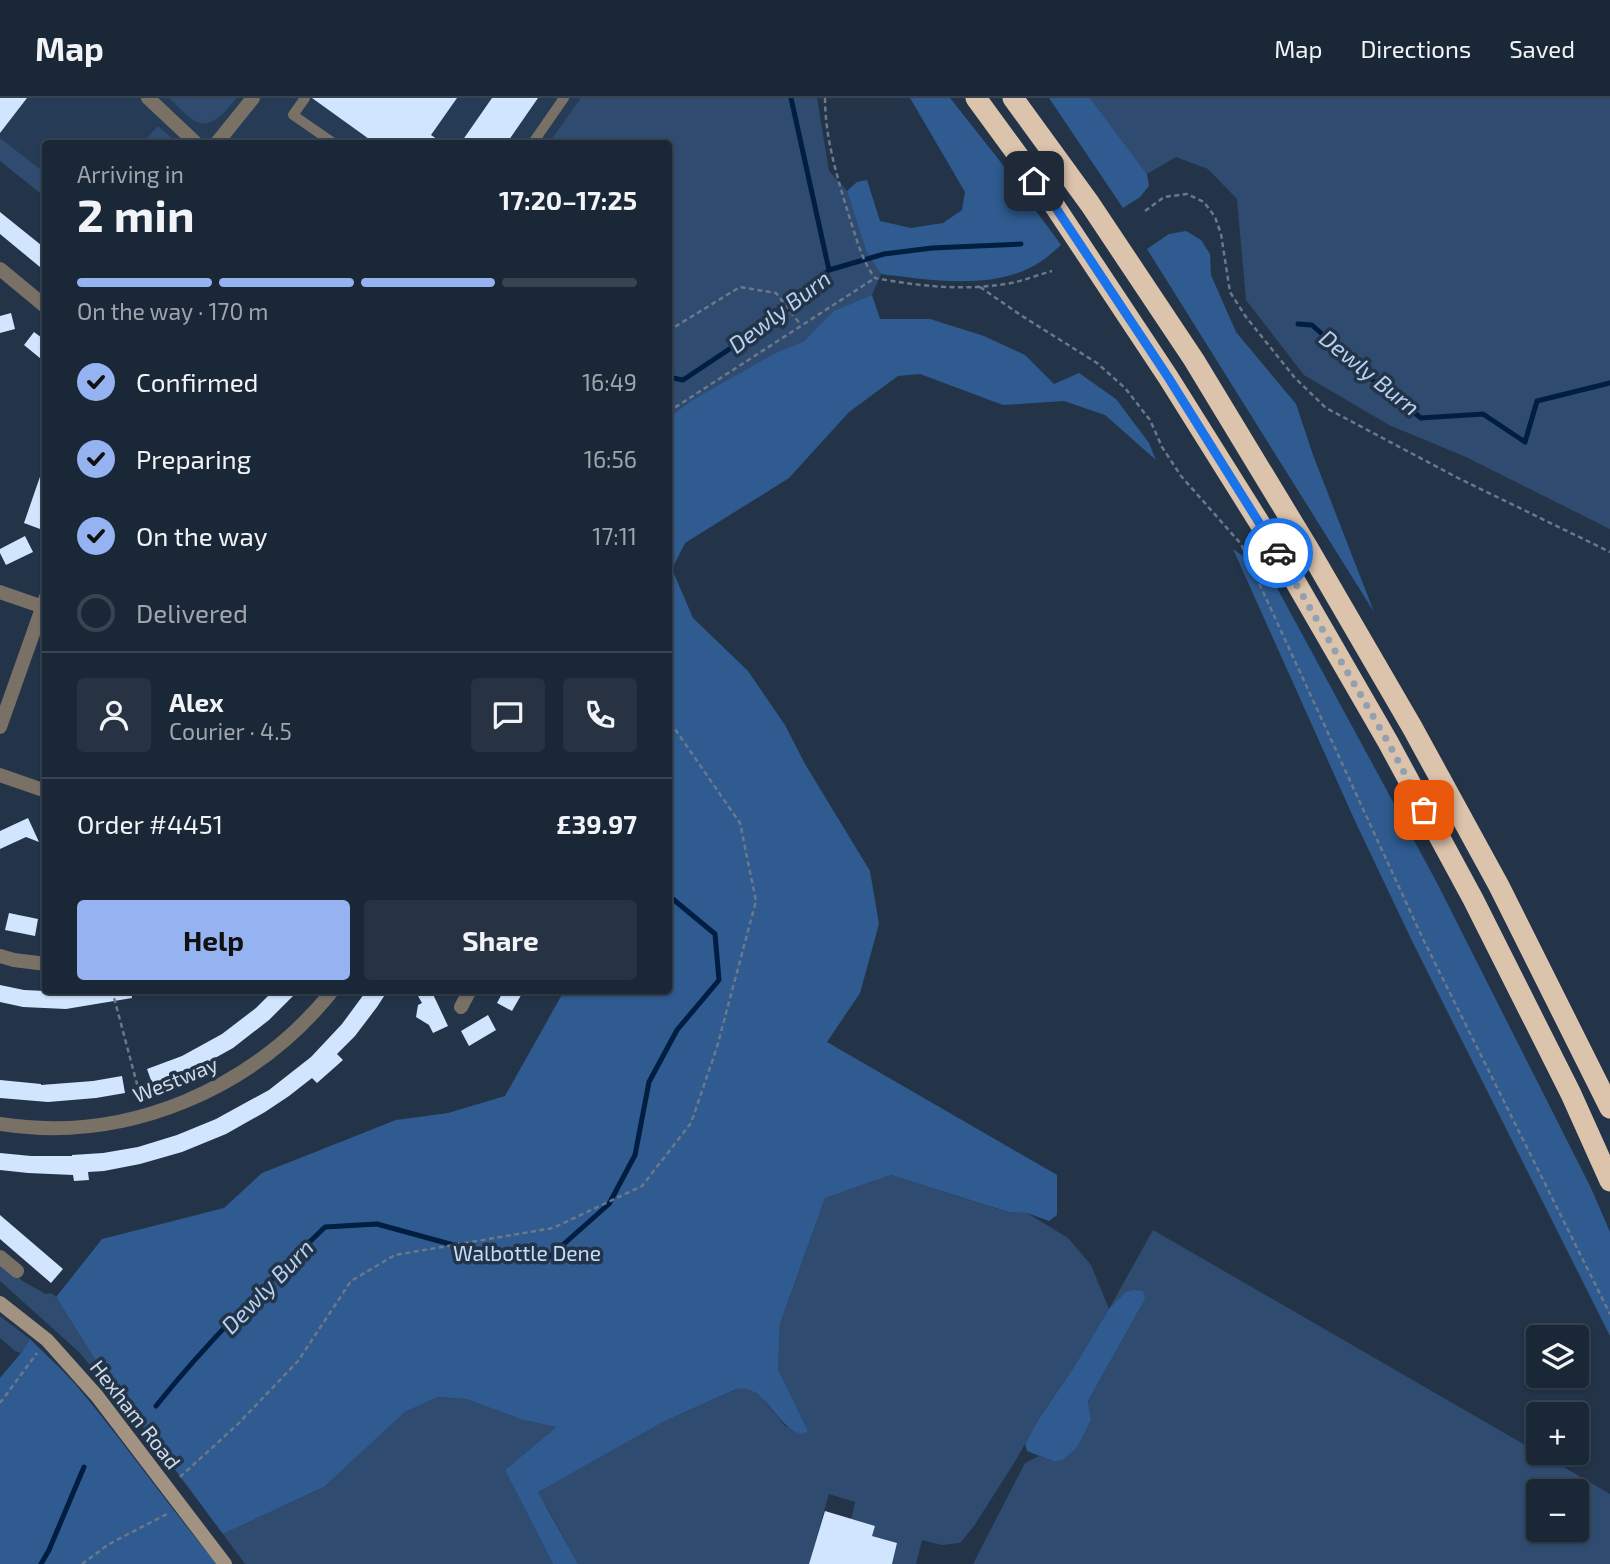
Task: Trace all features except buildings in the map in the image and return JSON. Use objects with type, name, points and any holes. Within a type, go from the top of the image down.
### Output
[{"type":"highway","points":[[965,98],[1052,202]]},
{"type":"highway","points":[[976,98],[1052,202],[1168,377],[1284,562],[1381,730],[1485,924],[1571,1094],[1610,1181]]},
{"type":"highway","points":[[1013,98],[1090,204],[1194,360],[1308,548],[1412,727],[1499,886],[1610,1108]]},
{"type":"highway","points":[[1028,98],[1090,204]]},
{"type":"main road","name":"Hexham Road","points":[[0,1303],[47,1340],[97,1396],[225,1564]]},
{"type":"street","points":[[148,98],[193,140]]},
{"type":"street","points":[[219,140],[253,98]]},
{"type":"street","points":[[0,269],[42,304]]},
{"type":"street","points":[[0,592],[42,603]]},
{"type":"street","points":[[0,727],[42,610]]},
{"type":"street","points":[[0,775],[42,790]]},
{"type":"street","points":[[0,956],[42,964]]},
{"type":"street","name":"Westway","points":[[0,1124],[31,1128],[71,1128],[145,1116],[183,1103],[216,1088],[274,1051],[298,1030],[330,994]]},
{"type":"street","points":[[461,1007],[468,994]]},
{"type":"street","points":[[0,1257],[16,1271]]},
{"type":"lane","points":[[304,98],[293,115],[329,140]]},
{"type":"lane","points":[[535,140],[564,98]]},
{"type":"path","points":[[825,98],[828,138],[843,197],[860,252],[875,278],[922,286],[965,288],[1007,284],[1052,271]]},
{"type":"path","points":[[1145,211],[1164,197],[1187,194],[1204,202],[1215,218],[1221,234],[1230,292],[1246,317],[1295,378],[1326,408],[1458,478],[1610,552]]},
{"type":"path","points":[[672,409],[875,278]]},
{"type":"path","points":[[980,286],[1097,363],[1125,388],[1150,420],[1162,447],[1181,476],[1241,544],[1422,937],[1610,1314]]},
{"type":"path","points":[[672,329],[740,287],[776,293],[802,326]]},
{"type":"path","points":[[168,1489],[239,1424],[298,1361],[351,1281],[395,1255],[554,1228],[642,1186],[691,1123],[717,1047],[756,901],[740,823],[672,725]]},
{"type":"path","points":[[113,994],[145,1116]]},
{"type":"path","points":[[0,1404],[47,1340]]},
{"type":"path","points":[[82,1564],[108,1544],[182,1507]]},
{"type":"shaded area","points":[[0,98],[582,98],[551,140],[42,140],[42,195],[0,161]]},
{"type":"shaded area","points":[[169,98],[236,98],[213,121],[201,123],[188,116]]},
{"type":"shaded area","points":[[581,98],[817,98],[829,171],[847,191],[866,251],[881,274],[872,295],[833,311],[803,342],[694,399],[672,415],[672,140],[551,140]]},
{"type":"shaded area","points":[[1090,98],[1610,98],[1610,529],[1466,457],[1389,425],[1304,375],[1246,300],[1237,199],[1208,169],[1176,157],[1147,174]]},
{"type":"shaded area","points":[[158,126],[174,140],[146,140]]},
{"type":"shaded area","points":[[0,138],[42,171],[42,195],[0,161]]},
{"type":"shaded area","points":[[891,1175],[1007,1212],[1027,1213],[1068,1238],[1091,1265],[1109,1309],[974,1526],[960,1543],[942,1545],[922,1540],[916,1564],[892,1564],[897,1543],[872,1536],[875,1526],[851,1519],[855,1502],[829,1494],[809,1564],[578,1564],[537,1492],[663,1422],[744,1387],[762,1398],[785,1426],[808,1431],[778,1369],[780,1324],[825,1198]]},
{"type":"shaded area","points":[[1153,1230],[1526,1445],[1526,1465],[1560,1465],[1584,1479],[1526,1479],[1526,1542],[1589,1542],[1589,1482],[1610,1494],[1610,1564],[973,1564],[1025,1463],[1039,1456],[1055,1462],[1085,1431],[1091,1420],[1088,1401],[1145,1299],[1109,1309]]},
{"type":"shaded area","points":[[0,1263],[24,1282],[56,1297],[106,1377],[127,1405],[125,1407],[79,1352],[0,1281]]},
{"type":"shaded area","points":[[0,1316],[30,1339],[21,1353],[0,1338]]},
{"type":"shaded area","points":[[438,1397],[466,1399],[523,1420],[556,1427],[505,1470],[553,1564],[245,1564],[223,1534],[324,1487],[405,1412]]},
{"type":"green space","points":[[910,98],[950,98],[1061,245],[1040,262],[1004,277],[962,281],[881,274],[866,251],[847,191],[857,182],[867,180],[880,221],[911,228],[943,223],[962,210],[965,192]]},
{"type":"green space","points":[[1049,98],[1090,98],[1147,174],[1149,186],[1140,197],[1123,208]]},
{"type":"green space","points":[[1186,231],[1201,240],[1210,254],[1211,275],[1236,332],[1296,404],[1374,612],[1147,249],[1169,234]]},
{"type":"green space","name":"Walbottle Dene","points":[[872,295],[880,319],[930,319],[984,336],[1025,355],[1054,384],[1079,373],[1116,399],[1149,443],[1156,460],[1105,415],[1064,401],[1003,405],[920,374],[898,376],[849,412],[789,478],[685,543],[672,569],[672,415],[694,399],[776,353],[803,342],[833,311]]},
{"type":"green space","points":[[1233,549],[1270,575],[1436,881],[1591,1188],[1610,1232],[1610,1336],[1413,943]]},
{"type":"green space","name":"Walbottle Dene","points":[[672,569],[693,618],[748,671],[785,725],[805,764],[870,871],[879,924],[860,993],[827,1042],[1057,1175],[1057,1215],[1049,1221],[1027,1213],[1008,1212],[891,1175],[825,1198],[780,1324],[778,1369],[808,1431],[802,1434],[793,1430],[755,1392],[736,1389],[663,1422],[538,1492],[578,1564],[553,1564],[505,1470],[556,1427],[523,1420],[466,1399],[438,1397],[405,1412],[324,1487],[223,1534],[106,1377],[56,1297],[102,1239],[224,1208],[262,1173],[396,1120],[448,1113],[505,1096],[562,994],[672,994]]},
{"type":"green space","points":[[1143,1291],[1145,1299],[1088,1401],[1091,1420],[1077,1447],[1064,1459],[1055,1462],[1027,1451],[1025,1444],[1038,1420],[1109,1309],[1126,1292]]},
{"type":"green space","points":[[30,1339],[76,1385],[217,1564],[0,1564],[0,1378]]},
{"type":"waterway","points":[[791,98],[829,270]]},
{"type":"waterway","name":"Dewly Burn","points":[[672,378],[683,380],[782,314],[829,270],[884,254],[932,248],[1021,244]]},
{"type":"waterway","name":"Dewly Burn","points":[[1298,324],[1312,325],[1376,383],[1421,418],[1483,414],[1525,442],[1537,401],[1610,383]]},
{"type":"waterway","name":"Dewly Burn","points":[[156,1406],[216,1336],[325,1227],[377,1224],[501,1258],[548,1258],[609,1204],[635,1155],[649,1082],[677,1030],[719,980],[715,934],[672,898]]},
{"type":"waterway","points":[[41,1564],[84,1467]]},
{"type":"way so far","points":[[1278,553],[1388,742],[1424,810]]},
{"type":"route","points":[[1034,181],[1052,202],[1168,377],[1278,553]]}]
